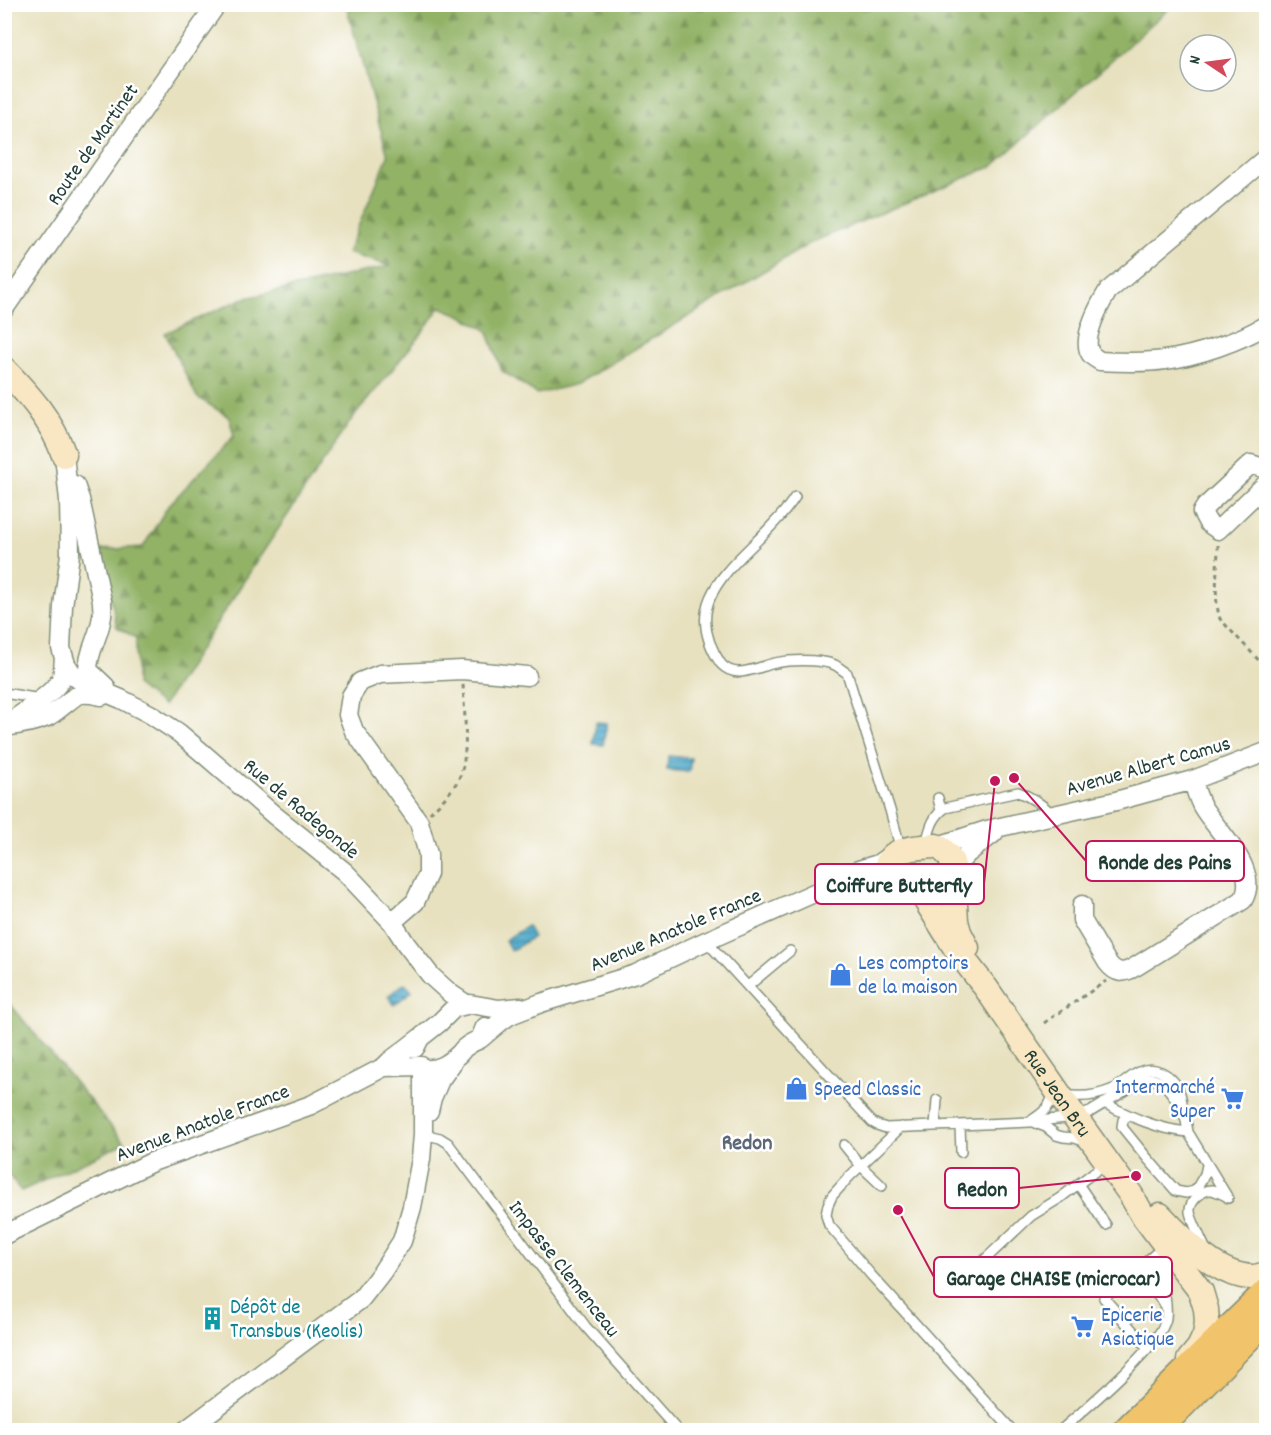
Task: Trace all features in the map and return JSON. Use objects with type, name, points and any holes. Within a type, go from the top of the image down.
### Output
[{"type":"main road","points":[[1157,1431],[1198,1387],[1257,1311]]},
{"type":"main road","points":[[1127,1431],[1257,1311]]},
{"type":"street","name":"Route de Martinet","points":[[4,309],[217,4]]},
{"type":"street","points":[[1266,158],[1108,291],[1093,321],[1088,349],[1093,357],[1100,361],[1164,360],[1222,345],[1266,325]]},
{"type":"street","points":[[4,369],[40,409],[52,428],[80,499],[102,601],[102,615],[88,658],[88,670],[121,699]]},
{"type":"street","points":[[64,455],[69,500],[70,554],[63,606],[61,641],[64,657],[74,676],[83,683],[121,699]]},
{"type":"street","points":[[1266,468],[1251,464],[1206,506],[1202,512],[1208,523],[1218,530],[1266,484]]},
{"type":"street","points":[[4,727],[42,699],[60,682],[64,657]]},
{"type":"street","points":[[392,921],[415,902],[428,874],[428,854],[419,822],[354,731],[348,715],[351,696],[360,682],[380,674],[462,670],[527,676]]},
{"type":"street","points":[[4,727],[48,717],[77,695],[121,699]]},
{"type":"street","name":"Rue de Radegonde","points":[[121,699],[169,727],[345,872],[392,921],[406,944],[431,976],[450,994],[472,1005]]},
{"type":"street","name":"Avenue Albert Camus","points":[[932,847],[987,830],[1116,801],[1192,780],[1266,752]]},
{"type":"street","points":[[1082,905],[1082,920],[1107,962],[1120,972],[1127,972],[1243,900],[1249,885],[1244,866],[1202,806],[1192,780]]},
{"type":"street","name":"Avenue Albert Camus","points":[[953,871],[967,854],[1006,826]]},
{"type":"street","points":[[932,847],[950,856],[953,871],[948,881],[918,888],[891,883],[887,875],[888,864],[897,852],[932,847]]},
{"type":"street","name":"Avenue Anatole France","points":[[823,890],[840,879],[878,864],[897,852]]},
{"type":"street","name":"Rue Jean Bru","points":[[953,871],[956,921],[959,932],[986,988]]},
{"type":"street","name":"Avenue Anatole France","points":[[384,1066],[422,1067],[431,1070],[440,1068],[510,1015],[541,1003],[636,974],[823,890],[857,880],[875,879],[891,883]]},
{"type":"street","name":"Rue Jean Bru","points":[[918,888],[958,952],[986,988],[1131,1195],[1160,1247],[1213,1305],[1225,1314],[1257,1311]]},
{"type":"street","name":"Rue de Radegonde","points":[[431,976],[439,1005],[439,1023]]},
{"type":"street","name":"Avenue Anatole France","points":[[4,1235],[152,1162],[311,1105],[384,1066],[439,1023],[454,1008],[472,1005],[507,1010],[541,1003]]},
{"type":"street","points":[[472,1005],[486,1019],[480,1039]]},
{"type":"street","points":[[186,1431],[361,1299],[402,1241],[421,1159],[422,1067],[415,1049],[420,1038]]},
{"type":"street","points":[[423,1134],[432,1098],[440,1080],[459,1054]]},
{"type":"street","name":"Rue Jean Bru","points":[[1131,1195],[1156,1211],[1182,1238],[1242,1288],[1257,1311]]},
{"type":"street","name":"Rue Jean Bru","points":[[1209,1262],[1235,1274],[1253,1277],[1266,1274]]},
{"type":"street","name":"Rue Jean Bru","points":[[1154,1404],[1199,1348],[1205,1335],[1206,1309],[1201,1292]]},
{"type":"lane","points":[[795,497],[762,537],[718,582],[707,606],[705,627],[707,636],[724,668],[735,672],[749,671],[789,661],[805,661],[835,665],[847,673],[890,810],[897,852]]},
{"type":"lane","points":[[4,693],[42,699]]},
{"type":"lane","points":[[932,847],[933,820],[945,808],[1018,792],[1041,804],[1053,815]]},
{"type":"lane","points":[[938,798],[941,811]]},
{"type":"lane","points":[[706,941],[877,1125],[886,1128],[1030,1122],[1075,1117],[1090,1112],[1146,1078],[1162,1083],[1174,1095],[1186,1119]]},
{"type":"lane","points":[[748,986],[790,951]]},
{"type":"lane","points":[[1030,1122],[1045,1111],[1056,1090],[1079,1097],[1097,1095],[1114,1090],[1139,1072],[1154,1069],[1169,1077],[1178,1089],[1188,1132],[1228,1198],[1212,1190],[1201,1194],[1192,1204],[1190,1212],[1209,1262]]},
{"type":"lane","points":[[935,1126],[937,1100]]},
{"type":"lane","points":[[1104,1103],[1127,1116],[1170,1131],[1188,1132]]},
{"type":"lane","points":[[1127,1116],[1122,1126],[1176,1191],[1186,1194],[1195,1191],[1208,1165]]},
{"type":"lane","points":[[969,1279],[977,1267],[1030,1216],[1078,1184],[1102,1154],[1076,1138],[1056,1135],[1046,1127],[1030,1122]]},
{"type":"lane","points":[[960,1125],[961,1152]]},
{"type":"lane","points":[[901,1127],[832,1196],[826,1215],[829,1225],[1012,1431]]},
{"type":"lane","name":"Impasse Clemenceau","points":[[423,1134],[440,1138],[448,1143],[586,1327],[677,1431]]},
{"type":"lane","points":[[844,1145],[861,1166],[882,1186]]},
{"type":"lane","points":[[1078,1184],[1106,1225]]},
{"type":"lane","points":[[1148,1348],[1104,1298],[1160,1247]]},
{"type":"lane","points":[[1061,1431],[1156,1340],[1162,1330],[1166,1320],[1165,1295],[1155,1264],[1160,1247]]},
{"type":"lane","points":[[1137,1270],[1166,1306]]},
{"type":"path","points":[[1218,530],[1216,597],[1220,619],[1266,668]]},
{"type":"path","points":[[419,822],[445,799],[461,774],[465,749],[462,670]]},
{"type":"path","points":[[1044,1023],[1120,972]]},
{"type":"green space","points":[[351,5],[1173,5],[993,166],[812,242],[577,384],[537,394],[502,371],[487,330],[440,307],[418,338],[351,420],[163,706],[136,685],[136,638],[117,627],[101,550],[143,547],[168,506],[234,436],[229,417],[197,397],[165,333],[242,299],[390,266],[347,253],[388,156],[347,8]]},
{"type":"green space","points":[[5,998],[125,1143],[21,1191],[5,1170]]},
{"type":"water","points":[[596,722],[607,723],[603,745],[593,744]]},
{"type":"water","points":[[668,756],[691,758],[689,772],[667,770]]},
{"type":"water","points":[[527,926],[533,937],[511,951],[505,940]]},
{"type":"water","points":[[405,983],[412,991],[394,1005],[388,996]]},
{"type":"place","name":"Ronde des Pains","points":[[1014,778]]},
{"type":"place","name":"Coiffure Butterfly","points":[[995,781]]},
{"type":"place","name":"Les comptoirs de la maison","points":[[840,974]]},
{"type":"place","name":"Speed Classic","points":[[796,1088]]},
{"type":"place","name":"Intermarché Super","points":[[1233,1098]]},
{"type":"place","name":"Redon","points":[[1136,1176]]},
{"type":"place","name":"Garage CHAISE (microcar)","points":[[898,1210]]},
{"type":"place","name":"Dépôt de Transbus (Keolis)","points":[[212,1318]]},
{"type":"place","name":"Epicerie Asiatique","points":[[1083,1326]]},
{"type":"district","name":"Redon","points":[[747,1141]]}]
